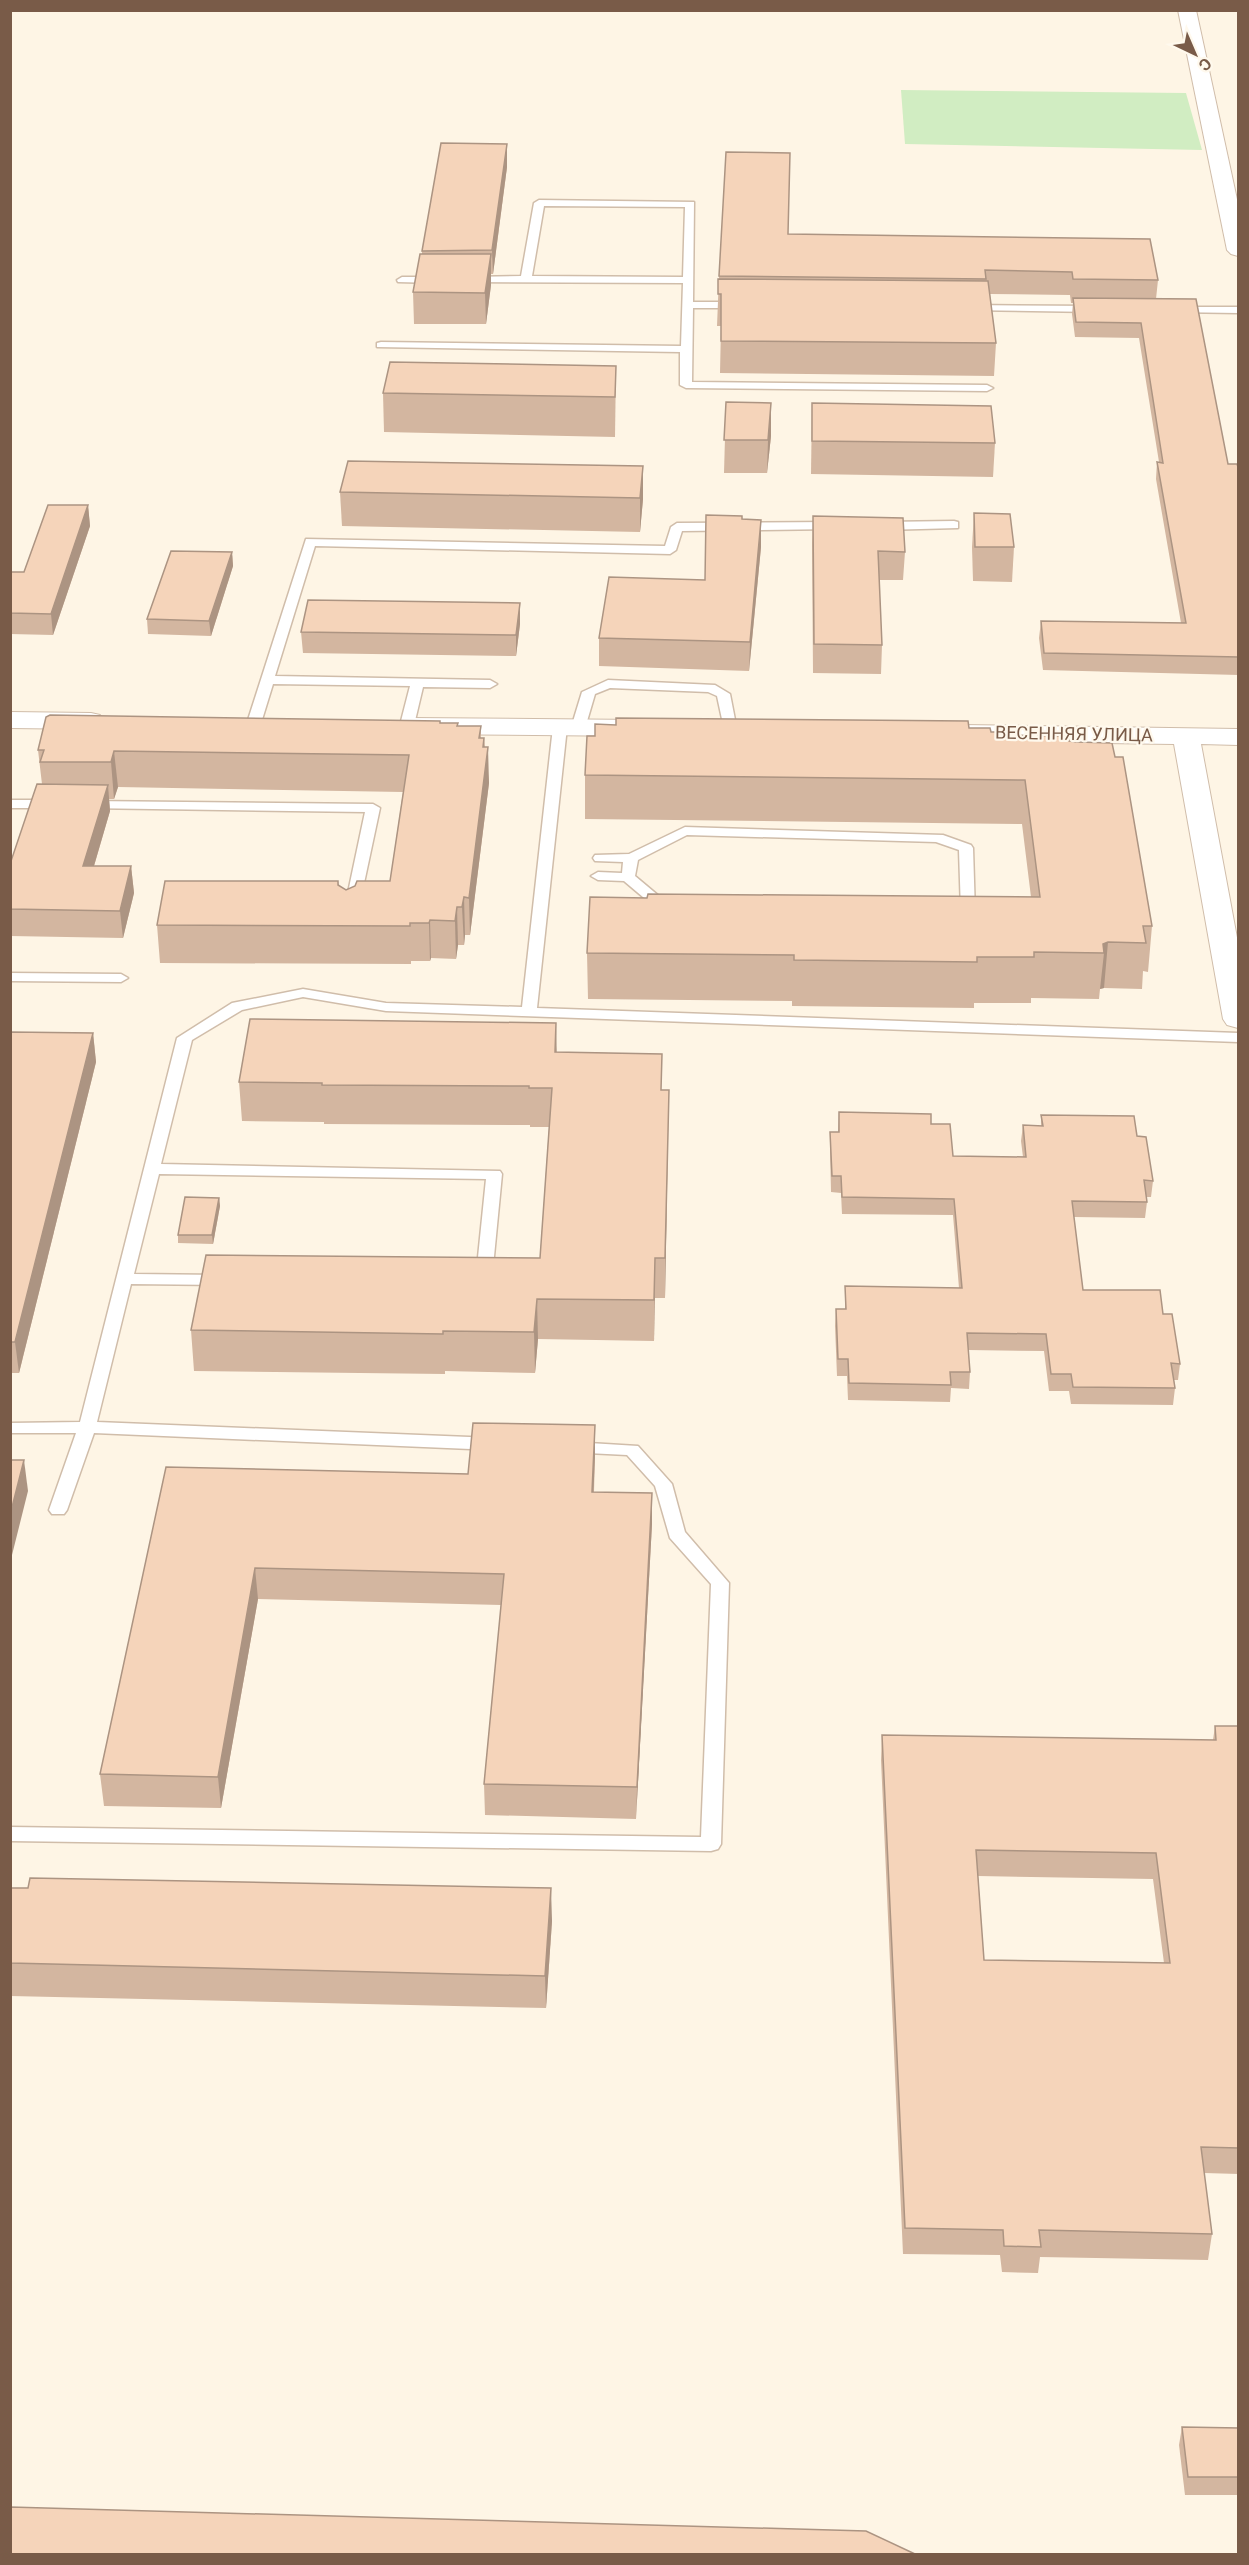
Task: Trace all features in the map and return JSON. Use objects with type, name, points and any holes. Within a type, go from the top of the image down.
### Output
[{"type":"street","points":[[1187,10],[1239,250]]},
{"type":"street","points":[[10,720],[115,722]]},
{"type":"street","points":[[396,725],[660,729]]},
{"type":"street","name":"ВЕСЕННЯЯ УЛИЦА","points":[[934,732],[1239,737]]},
{"type":"street","points":[[1186,736],[1239,1019]]},
{"type":"lane","points":[[526,279],[539,203],[690,204],[686,385],[987,388]]},
{"type":"lane","points":[[402,280],[687,280]]},
{"type":"lane","points":[[688,305],[748,306]]},
{"type":"lane","points":[[951,308],[1107,309]]},
{"type":"lane","points":[[1167,310],[1239,310]]},
{"type":"lane","points":[[381,345],[686,349]]},
{"type":"lane","points":[[873,526],[954,525]]},
{"type":"lane","points":[[254,723],[267,680],[296,608],[310,542],[670,550],[677,527],[849,526]]},
{"type":"lane","points":[[267,680],[490,684]]},
{"type":"lane","points":[[396,725],[417,683]]},
{"type":"lane","points":[[529,1012],[569,727],[589,692],[608,684],[710,688],[723,694],[730,730]]},
{"type":"lane","points":[[10,804],[373,808],[349,922]]},
{"type":"lane","points":[[598,876],[628,877],[674,916],[943,923],[968,914],[966,848],[938,838],[685,831],[631,858],[600,858]]},
{"type":"lane","points":[[628,877],[631,858]]},
{"type":"lane","points":[[10,977],[121,978]]},
{"type":"lane","points":[[58,1510],[87,1427],[185,1038],[237,1006],[303,993],[386,1007],[1239,1038]]},
{"type":"lane","points":[[152,1169],[494,1174],[484,1284],[472,1284]]},
{"type":"lane","points":[[124,1278],[244,1280]]},
{"type":"lane","points":[[10,1428],[87,1427],[514,1445]]},
{"type":"lane","points":[[10,1834],[711,1844],[720,1583],[676,1534],[663,1484],[632,1450],[561,1447]]},
{"type":"green space","points":[[901,90],[1186,93],[1202,150],[905,144]]},
{"type":"building","points":[[441,143],[507,144],[492,250],[422,251]]},
{"type":"building","points":[[726,152],[790,153],[788,234],[1150,239],[1158,280],[1073,279],[1072,272],[985,270],[986,279],[719,276]]},
{"type":"building","points":[[420,254],[491,254],[485,293],[413,292]]},
{"type":"building","points":[[718,279],[988,281],[996,343],[721,341],[721,294],[718,294]]},
{"type":"building","points":[[1073,298],[1196,299],[1228,464],[1237,464],[1239,470],[1239,657],[1044,653],[1041,621],[1186,623],[1157,462],[1163,463],[1141,323],[1076,322]]},
{"type":"building","points":[[390,362],[616,366],[615,397],[383,393]]},
{"type":"building","points":[[726,402],[771,403],[768,440],[724,440]]},
{"type":"building","points":[[812,403],[991,406],[995,443],[812,441]]},
{"type":"building","points":[[348,461],[643,466],[640,498],[340,492]]},
{"type":"building","points":[[48,505],[88,505],[51,614],[10,613],[10,572],[24,572]]},
{"type":"building","points":[[974,513],[1010,514],[1014,547],[975,547]]},
{"type":"building","points":[[706,515],[742,516],[742,519],[761,520],[750,642],[599,638],[609,577],[705,580]]},
{"type":"building","points":[[813,516],[903,518],[905,552],[878,551],[882,645],[814,644]]},
{"type":"building","points":[[171,551],[232,552],[209,621],[147,619]]},
{"type":"building","points":[[308,600],[520,603],[516,635],[301,632]]},
{"type":"building","points":[[50,715],[440,721],[440,723],[458,723],[457,726],[481,726],[479,738],[484,738],[483,747],[488,747],[469,898],[464,897],[462,907],[457,907],[455,921],[430,920],[429,923],[410,923],[410,926],[157,925],[165,881],[338,881],[338,885],[346,890],[355,886],[357,881],[390,881],[409,755],[114,751],[111,762],[40,762],[44,750],[38,750],[46,717]]},
{"type":"building","points":[[616,718],[968,721],[969,728],[990,728],[991,732],[1006,732],[1006,735],[1068,736],[1069,741],[1112,743],[1115,757],[1123,757],[1152,926],[1143,926],[1146,943],[1108,942],[1103,944],[1104,953],[1034,952],[1034,957],[977,957],[977,962],[794,960],[794,955],[587,953],[590,897],[647,898],[648,894],[1040,897],[1025,780],[585,775],[587,736],[595,736],[595,724],[616,725]]},
{"type":"building","points":[[37,784],[108,785],[83,866],[131,866],[120,911],[10,909],[10,864]]},
{"type":"building","points":[[250,1019],[556,1023],[555,1052],[662,1054],[661,1090],[669,1090],[665,1258],[655,1258],[654,1300],[537,1299],[534,1332],[443,1331],[443,1334],[191,1330],[206,1255],[540,1258],[552,1088],[239,1082]]},
{"type":"building","points":[[10,1032],[93,1033],[15,1342],[10,1342]]},
{"type":"building","points":[[839,1112],[931,1114],[931,1124],[950,1124],[953,1156],[1026,1157],[1023,1125],[1043,1126],[1041,1115],[1134,1116],[1137,1136],[1146,1137],[1153,1181],[1144,1180],[1147,1202],[1072,1201],[1083,1290],[1160,1290],[1163,1314],[1172,1314],[1180,1364],[1171,1363],[1175,1388],[1073,1387],[1071,1374],[1051,1374],[1046,1334],[967,1333],[970,1372],[950,1372],[951,1385],[849,1383],[848,1359],[838,1359],[836,1309],[846,1309],[845,1286],[962,1288],[954,1199],[842,1197],[841,1176],[832,1176],[830,1132],[839,1132]]},
{"type":"building","points":[[185,1197],[219,1198],[212,1235],[178,1235]]},
{"type":"building","points":[[473,1423],[595,1425],[592,1492],[652,1493],[637,1787],[484,1784],[504,1574],[255,1568],[218,1777],[100,1774],[166,1467],[468,1474]]},
{"type":"building","points":[[10,1460],[24,1460],[10,1515]]},
{"type":"building","points":[[1215,1726],[1239,1726],[1239,2148],[1201,2147],[1212,2234],[1039,2230],[1041,2247],[1004,2246],[1003,2230],[905,2228],[882,1735],[1216,1740]],"holes":[[[976,1850],[1156,1853],[1170,1963],[984,1960]]]},
{"type":"building","points":[[30,1878],[551,1888],[545,1976],[10,1963],[10,1888],[28,1888]]},
{"type":"building","points":[[1182,2427],[1239,2428],[1239,2477],[1188,2477]]},
{"type":"building","points":[[10,2507],[866,2531],[915,2554],[10,2554]]}]
